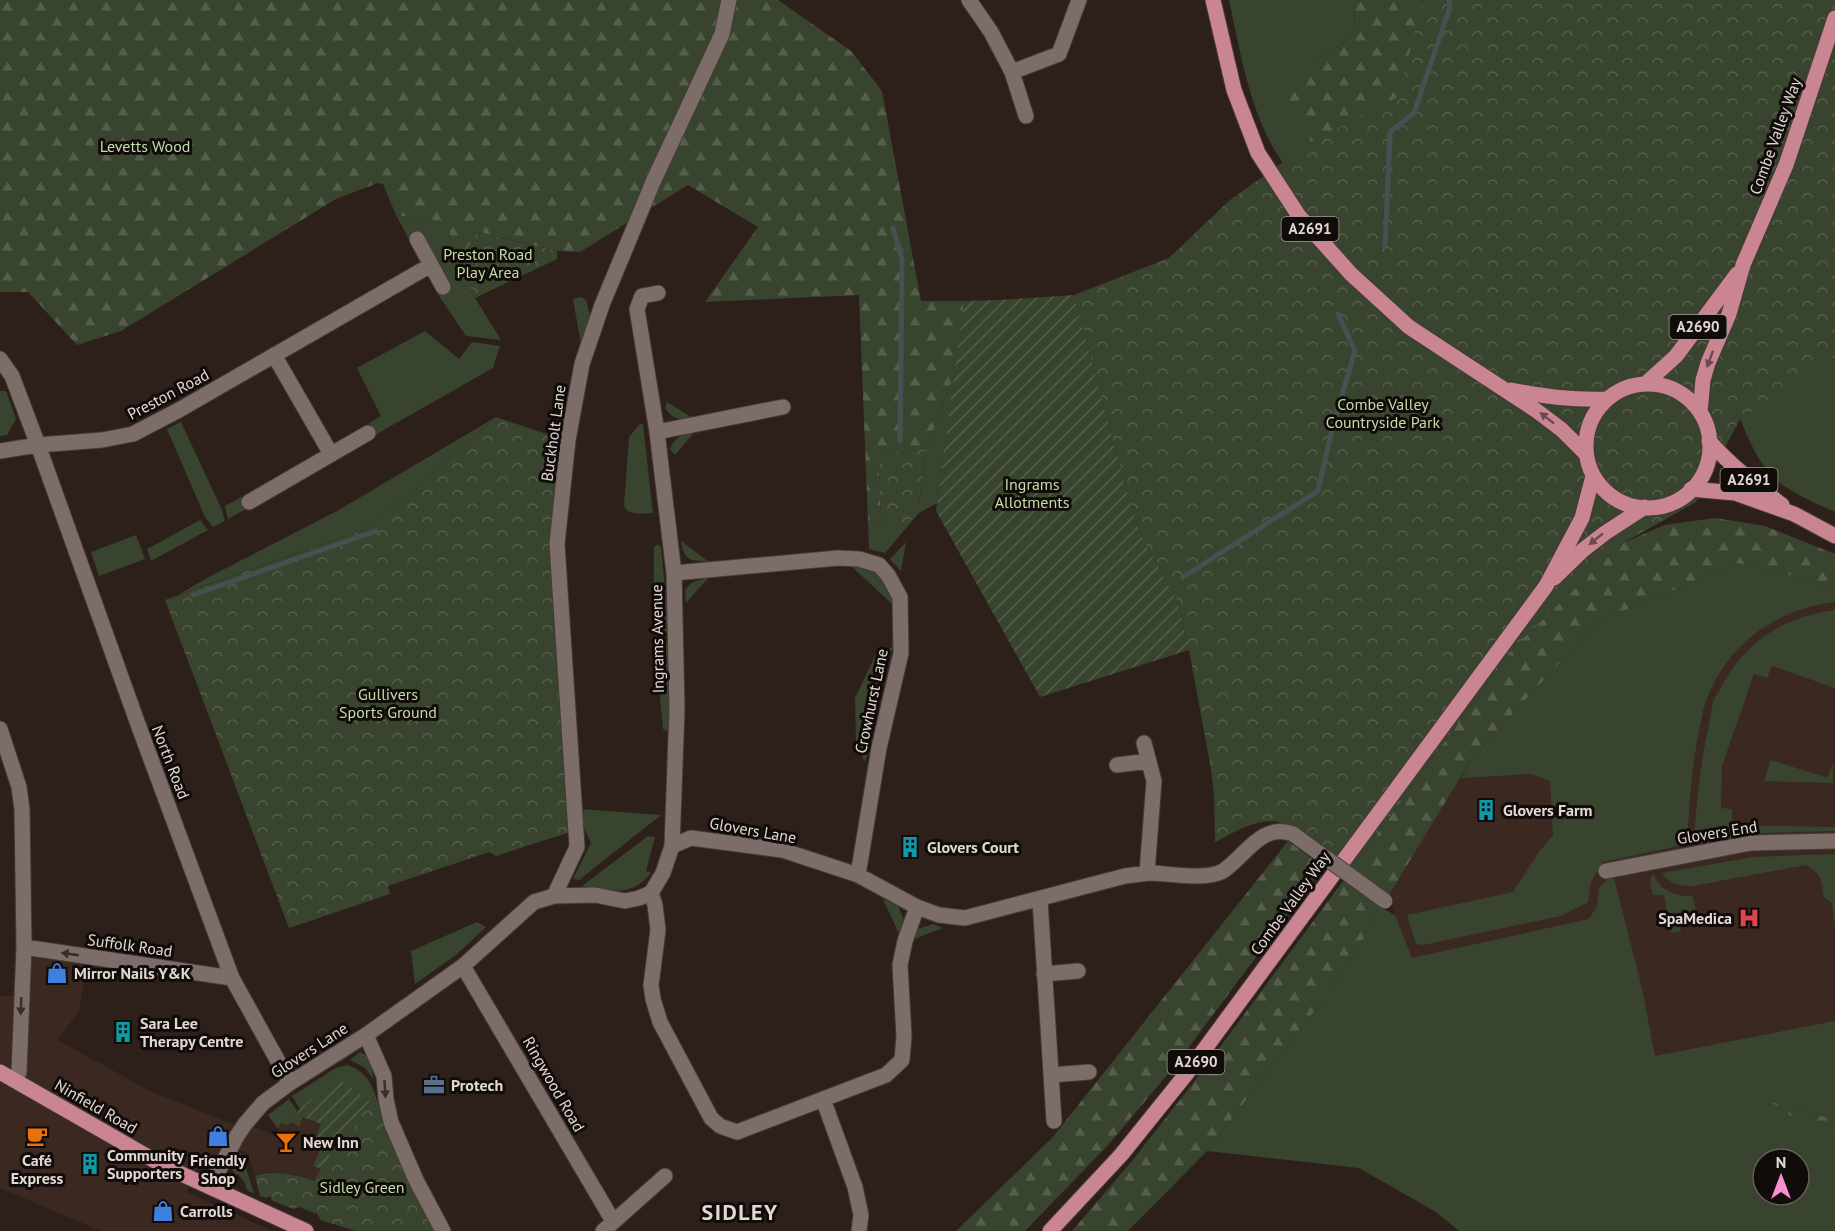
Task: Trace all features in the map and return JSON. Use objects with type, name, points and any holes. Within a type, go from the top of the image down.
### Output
[{"type":"main road","name":"A2691","points":[[1213,0],[1234,90],[1258,153],[1299,216],[1351,274],[1409,327],[1554,424],[1586,454]]},
{"type":"main road","name":"Combe Valley Way","points":[[1700,412],[1703,380],[1708,363],[1729,314],[1743,265],[1786,165],[1835,18]]},
{"type":"main road","name":"Combe Valley Way","points":[[1646,384],[1687,344],[1743,265]]},
{"type":"main road","points":[[1646,384],[1667,387],[1693,404],[1707,426],[1709,441],[1707,462],[1698,481],[1691,489],[1670,503],[1645,507],[1624,503],[1607,492],[1593,476],[1586,454],[1590,424],[1600,406],[1607,399],[1625,388],[1646,384]]},
{"type":"main road","name":"A2691","points":[[1502,388],[1573,400],[1607,399]]},
{"type":"main road","name":"A2691","points":[[1709,441],[1743,476],[1794,514],[1835,536]]},
{"type":"main road","name":"Combe Valley Way","points":[[1050,1231],[1121,1155],[1187,1073],[1546,586],[1582,518],[1593,476]]},
{"type":"main road","name":"A2691","points":[[1691,489],[1735,493],[1794,514]]},
{"type":"main road","name":"Combe Valley Way","points":[[1546,586],[1583,550],[1645,507]]},
{"type":"main road","name":"Ninfield Road","points":[[0,1072],[164,1166],[306,1231]]},
{"type":"street","name":"Buckholt Lane","points":[[554,896],[577,847],[557,544],[568,440],[582,364],[602,305],[653,182],[722,34],[729,0]]},
{"type":"street","points":[[969,0],[991,32],[1012,72],[1026,116]]},
{"type":"street","points":[[1012,72],[1059,54],[1079,0]]},
{"type":"street","points":[[417,240],[443,287]]},
{"type":"street","name":"Preston Road","points":[[0,451],[102,440],[133,434],[179,410],[431,265]]},
{"type":"street","name":"Ingrams Avenue","points":[[658,293],[642,296],[637,309],[657,432],[674,573],[676,709],[672,846]]},
{"type":"street","points":[[274,355],[331,454]]},
{"type":"street","name":"North Road","points":[[0,359],[12,376],[232,978],[291,1083]]},
{"type":"street","points":[[657,432],[783,407]]},
{"type":"street","points":[[249,502],[271,496],[331,454],[368,433]]},
{"type":"street","name":"Crowhurst Lane","points":[[674,573],[859,558],[879,565],[888,575],[900,597],[901,653],[879,748],[858,875]]},
{"type":"street","points":[[0,729],[19,787],[22,809],[24,947],[19,1072],[14,1080]]},
{"type":"street","points":[[1144,743],[1154,781],[1147,873]]},
{"type":"street","points":[[1117,765],[1149,761]]},
{"type":"street","name":"Glovers Lane","points":[[672,846],[691,838],[782,850],[858,875],[917,907],[939,915],[965,918],[1125,876],[1147,873],[1209,876],[1223,871],[1255,841],[1283,831],[1293,834],[1385,901]]},
{"type":"street","name":"Glovers End","points":[[1606,871],[1751,843],[1835,840]]},
{"type":"street","points":[[672,846],[663,873],[651,892],[658,930],[651,985],[653,999],[660,1022],[711,1118],[720,1126],[737,1132],[886,1075],[902,1060],[904,1036],[900,965],[905,941],[917,907]]},
{"type":"street","name":"Glovers Lane","points":[[210,1187],[245,1124],[263,1103],[366,1035],[463,966],[534,902],[554,896],[595,895],[625,901],[651,892]]},
{"type":"street","points":[[1040,900],[1054,1121]]},
{"type":"street","name":"Suffolk Road","points":[[24,947],[232,978]]},
{"type":"street","name":"Ringwood Road","points":[[463,966],[608,1226]]},
{"type":"street","points":[[1044,974],[1078,971]]},
{"type":"street","points":[[366,1035],[384,1076],[391,1122],[416,1180],[443,1231]]},
{"type":"street","points":[[1051,1076],[1089,1072]]},
{"type":"street","points":[[823,1099],[855,1187],[861,1215],[859,1231]]},
{"type":"street","points":[[608,1226],[665,1176]]},
{"type":"shaded area","points":[[1835,590],[1835,1025],[1639,1062],[1390,1032],[1395,915],[1389,895],[1474,755],[1598,622]]},
{"type":"shaded area","points":[[31,955],[87,963],[79,1011],[58,1040],[150,1091],[237,1126],[258,1128],[276,1136],[281,1123],[288,1126],[297,1111],[371,1102],[314,1182],[297,1175],[284,1173],[266,1172],[255,1176],[247,1153],[227,1143],[213,1164],[196,1170],[187,1192],[272,1231],[101,1231],[0,1188],[0,996],[30,996]]},
{"type":"green space","name":"Levetts Wood","points":[[0,0],[778,0],[851,51],[882,91],[921,301],[964,301],[955,373],[926,449],[879,456],[881,518],[875,522],[868,521],[859,295],[705,302],[758,227],[688,185],[580,252],[557,251],[479,232],[464,253],[451,245],[449,223],[396,215],[383,184],[378,183],[336,199],[121,331],[77,345],[28,292],[0,292]]},
{"type":"green space","points":[[1229,0],[1354,0],[1355,36],[1311,63],[1399,97],[1423,0],[1441,116],[1283,163],[1262,125],[1248,84]]},
{"type":"green space","points":[[1354,0],[1423,0],[1399,97],[1311,142],[1286,107],[1291,80],[1311,63],[1355,36]]},
{"type":"green space","name":"Combe Valley Countryside Park","points":[[1423,0],[1835,0],[1835,357],[1740,419],[1696,502],[1623,543],[1514,647],[1352,868],[1310,837],[1286,824],[1263,822],[1250,825],[1215,842],[1211,769],[1189,650],[1176,597],[1140,532],[1125,485],[1074,295],[1169,258],[1230,200],[1311,142],[1398,97]]},
{"type":"green space","points":[[1835,96],[1835,512],[1794,492],[1773,477],[1758,457],[1740,419]]},
{"type":"green space","points":[[396,215],[450,223],[451,245],[464,253],[458,263],[475,298],[501,340],[466,336],[437,293],[450,286],[423,234],[410,241]]},
{"type":"green space","name":"Preston Road Play Area","points":[[478,232],[557,251],[557,259],[475,298],[458,263]]},
{"type":"green space","name":"Ingrams Allotments","points":[[1074,295],[1125,485],[1140,532],[1176,597],[1189,650],[1040,697],[936,511],[964,301]]},
{"type":"green space","points":[[582,297],[586,300],[592,322],[582,350],[573,299]]},
{"type":"green space","points":[[425,331],[459,359],[472,342],[500,346],[493,368],[375,435],[369,423],[381,416],[357,368]]},
{"type":"green space","points":[[955,373],[937,503],[919,513],[885,553],[869,549],[868,521],[875,522],[881,518],[888,524],[918,511],[926,449]]},
{"type":"green space","points":[[0,391],[6,391],[16,419],[7,435],[0,436]]},
{"type":"green space","points":[[667,402],[691,417],[691,420],[673,416],[665,408]]},
{"type":"green space","points":[[496,417],[417,488],[362,530],[178,595],[337,511]]},
{"type":"green space","name":"Gullivers Sports Ground","points":[[496,417],[564,440],[552,547],[570,816],[567,833],[496,856],[489,852],[388,886],[390,894],[289,928],[165,600],[362,530],[417,488]]},
{"type":"green space","points":[[181,422],[225,521],[213,527],[205,517],[167,429]]},
{"type":"green space","points":[[640,424],[643,424],[653,513],[640,514],[632,513],[624,505],[629,437]]},
{"type":"green space","points":[[693,432],[675,455],[670,449],[676,439]]},
{"type":"green space","points":[[926,449],[918,511],[907,524],[888,524],[881,518],[879,456]]},
{"type":"green space","points":[[242,497],[248,508],[228,519],[225,506]]},
{"type":"green space","points":[[1715,518],[1765,526],[1835,554],[1835,590],[1803,578],[1737,563],[1598,622],[1474,755],[1389,895],[1352,868],[1514,647],[1577,586],[1623,543],[1665,525]]},
{"type":"green space","points":[[200,520],[208,530],[151,561],[147,549]]},
{"type":"green space","points":[[136,535],[145,559],[99,576],[91,552]]},
{"type":"green space","points":[[681,541],[709,562],[689,559],[684,553]]},
{"type":"green space","points":[[906,542],[901,571],[890,559]]},
{"type":"green space","points":[[658,544],[661,547],[669,632],[662,635],[654,632],[654,547]]},
{"type":"green space","points":[[1737,563],[1803,578],[1835,590],[1835,602],[1793,612],[1757,632],[1741,646],[1716,679],[1704,705],[1697,740],[1687,844],[1603,862],[1591,882],[1588,902],[1561,916],[1423,945],[1416,944],[1407,915],[1513,892],[1553,835],[1550,781],[1531,774],[1461,778],[1474,755],[1598,622]]},
{"type":"green space","points":[[850,565],[877,570],[892,596],[892,604]]},
{"type":"green space","points":[[709,577],[686,603],[685,590],[691,583]]},
{"type":"green space","points":[[1835,610],[1835,688],[1772,666],[1767,678],[1754,674],[1722,766],[1721,808],[1732,809],[1732,825],[1835,827],[1835,831],[1764,833],[1694,844],[1705,743],[1713,702],[1724,682],[1745,653],[1770,632],[1801,618]]},
{"type":"green space","points":[[662,640],[669,643],[669,728],[666,731],[663,729],[655,643]]},
{"type":"green space","points":[[893,646],[889,659],[883,661],[862,745],[868,751],[865,762],[856,744],[855,698],[874,658]]},
{"type":"green space","points":[[1771,760],[1828,778],[1833,765],[1833,783],[1764,781]]},
{"type":"green space","points":[[580,809],[661,815],[579,880],[573,879],[591,843],[582,823]]},
{"type":"green space","points":[[648,836],[655,837],[646,871],[651,873],[643,881],[635,887],[620,891],[582,886]]},
{"type":"green space","points":[[1288,841],[1323,867],[1177,1063],[1109,1144],[1025,1231],[956,1231],[1052,1138]]},
{"type":"green space","points":[[1835,854],[1835,926],[1832,903],[1824,897],[1818,875],[1806,865],[1693,886],[1676,884],[1662,873],[1753,857]]},
{"type":"green space","points":[[1654,875],[1660,885],[1670,892],[1693,896],[1697,916],[1679,920],[1681,931],[1671,933],[1664,895],[1653,895],[1650,884],[1651,876]]},
{"type":"green space","points":[[1614,878],[1642,988],[1655,1056],[1835,1021],[1835,1120],[1773,1103],[1835,1144],[1835,1231],[1459,1231],[1436,1212],[1359,1168],[1207,1151],[1315,1010],[1359,947],[1380,907],[1395,915],[1412,958],[1589,919],[1597,906],[1599,887],[1608,879]]},
{"type":"green space","points":[[1343,881],[1380,907],[1359,947],[1315,1010],[1207,1151],[1128,1231],[1072,1231],[1132,1161],[1197,1078]]},
{"type":"green space","points":[[883,899],[898,906],[904,920],[899,934]]},
{"type":"green space","points":[[477,922],[486,927],[456,955],[415,984],[411,951]]},
{"type":"green space","points":[[933,924],[943,928],[914,939],[918,929]]},
{"type":"green space","points":[[360,1052],[369,1057],[374,1080],[365,1068],[350,1060]]},
{"type":"green space","points":[[347,1065],[357,1069],[368,1080],[375,1094],[371,1102],[336,1078],[300,1109],[292,1096],[336,1068]]},
{"type":"green space","points":[[336,1077],[371,1102],[342,1142],[335,1146],[322,1169],[313,1166],[321,1148],[313,1144],[321,1124],[303,1117],[299,1126],[290,1122],[300,1109]]},
{"type":"green space","name":"Sidley Green","points":[[375,1094],[406,1175],[437,1231],[356,1231],[321,1220],[317,1214],[299,1207],[293,1209],[271,1200],[272,1198],[268,1196],[267,1198],[260,1196],[255,1176],[262,1174],[284,1173],[314,1181],[335,1146],[342,1142]]},
{"type":"green space","points":[[289,1099],[297,1111],[288,1126],[281,1123],[278,1129],[268,1115]]},
{"type":"green space","points":[[1771,1102],[1835,1120],[1835,1144],[1829,1142]]},
{"type":"green space","points":[[237,1152],[241,1153],[254,1193],[249,1192],[246,1184],[230,1167]]},
{"type":"waterway","points":[[1385,247],[1390,132],[1414,113],[1450,7],[1449,0]]},
{"type":"waterway","points":[[893,228],[902,259],[900,441]]},
{"type":"waterway","points":[[1183,577],[1318,491],[1333,425],[1355,351],[1338,314]]},
{"type":"waterway","points":[[193,595],[376,531]]},
{"type":"place","name":"Glovers Farm","points":[[1486,810]]},
{"type":"place","name":"Glovers Court","points":[[910,847]]},
{"type":"place","name":"SpaMedica","points":[[1749,918]]},
{"type":"place","name":"Mirror Nails Y&K","points":[[57,973]]},
{"type":"place","name":"Sara Lee Therapy Centre","points":[[123,1032]]},
{"type":"place","name":"Protech","points":[[434,1085]]},
{"type":"place","name":"Café Express","points":[[37,1136]]},
{"type":"place","name":"Friendly Shop","points":[[218,1136]]},
{"type":"place","name":"New Inn","points":[[286,1142]]},
{"type":"place","name":"Community Supporters","points":[[90,1164]]},
{"type":"place","name":"Carrolls","points":[[163,1211]]},
{"type":"district","name":"SIDLEY","points":[[740,1212]]}]
